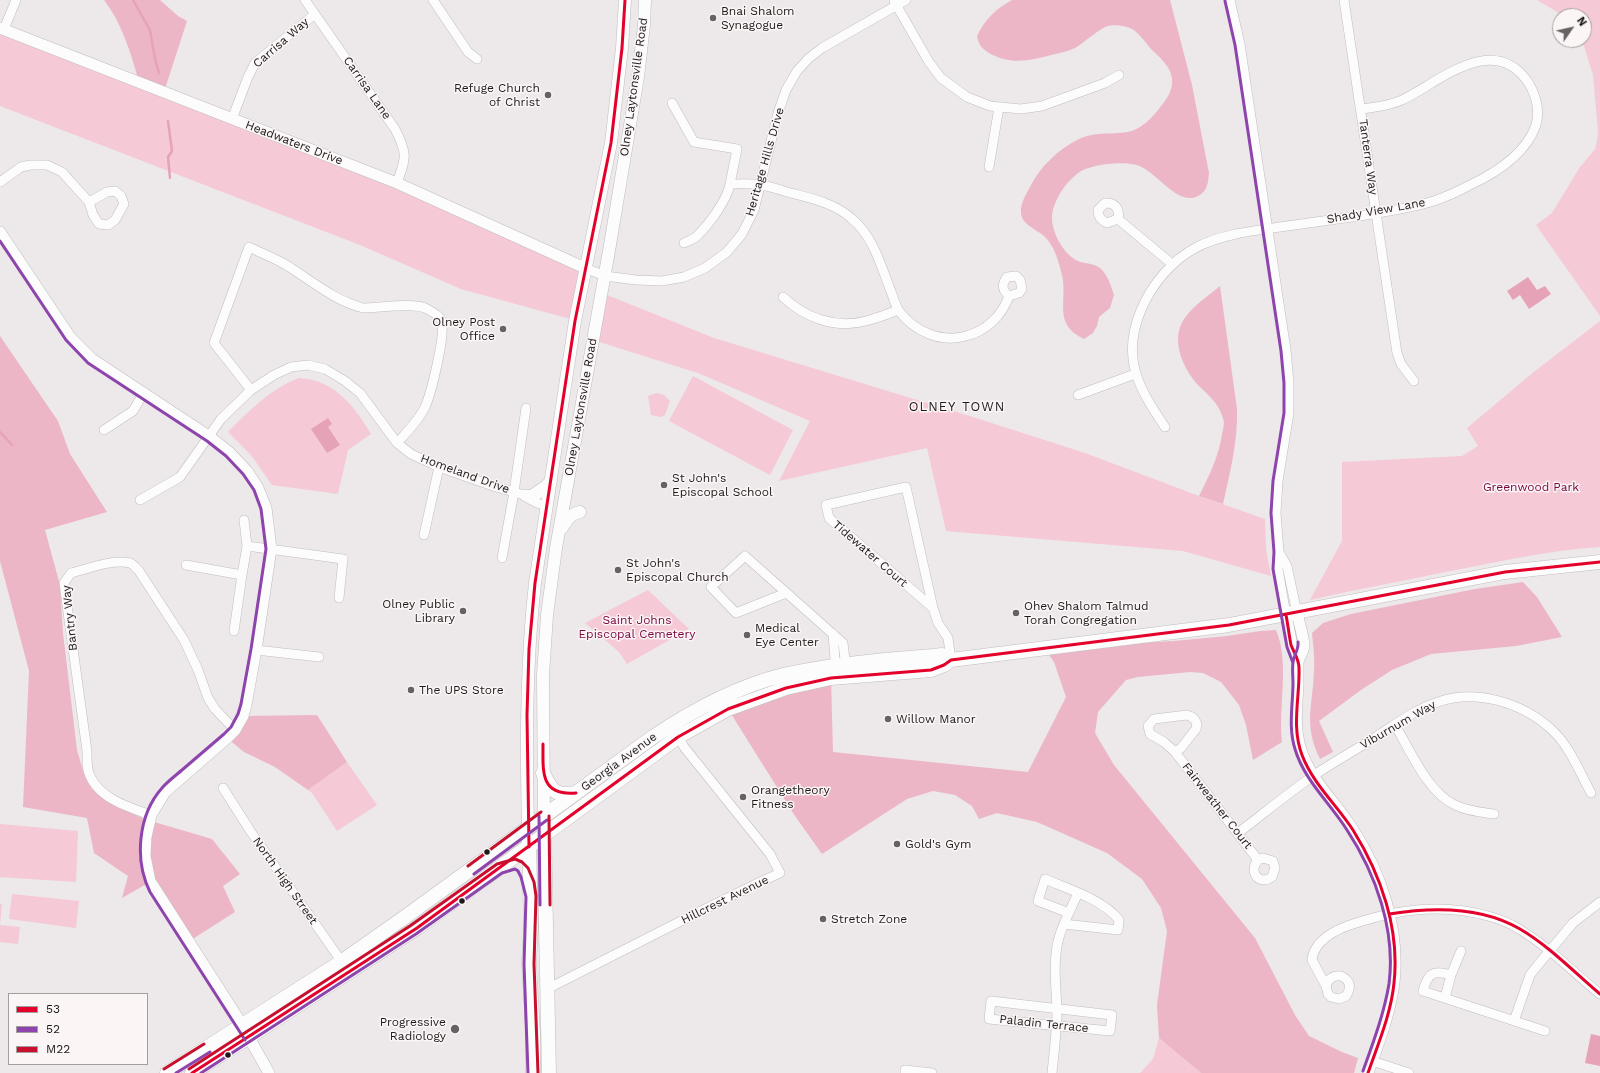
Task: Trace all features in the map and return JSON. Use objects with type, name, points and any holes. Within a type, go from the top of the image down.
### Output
[{"type":"main road","name":"Olney Laytonsville Road","points":[[528,826],[527,724],[530,627],[535,584],[565,379],[585,268],[611,143],[622,48],[625,0]]},
{"type":"main road","name":"Olney Laytonsville Road","points":[[544,816],[544,652],[547,616],[559,534],[605,276],[638,77],[644,25],[645,0]]},
{"type":"main road","points":[[522,494],[545,487],[551,481]]},
{"type":"main road","points":[[559,534],[568,518],[574,513],[580,512]]},
{"type":"main road","name":"Georgia Avenue","points":[[345,967],[405,917],[528,826],[576,793],[675,730],[755,698],[841,671],[933,656],[942,656],[951,660],[1204,628],[1292,614],[1505,572],[1600,562]]},
{"type":"main road","name":"Georgia Avenue","points":[[167,1073],[246,1031],[345,967],[417,928],[529,847],[711,702],[749,686],[782,676],[812,669],[841,671]]},
{"type":"main road","points":[[543,773],[547,782],[556,792],[562,795],[576,793]]},
{"type":"main road","points":[[544,816],[549,1073]]},
{"type":"main road","points":[[528,826],[531,927],[529,963],[533,1034],[533,1073]]},
{"type":"main road","points":[[500,868],[511,865],[519,865],[524,870],[530,888]]},
{"type":"main road","name":"Georgia Avenue","points":[[192,1073],[246,1031]]},
{"type":"street","points":[[2,28],[16,0]]},
{"type":"street","name":"Carrisa Lane","points":[[305,0],[395,129],[404,145],[404,161],[397,183]]},
{"type":"street","points":[[433,0],[468,52],[477,59]]},
{"type":"street","name":"Heritage Hills Drive","points":[[585,268],[605,276],[636,280],[662,281],[684,277],[705,268],[726,252],[742,234],[754,210],[778,113],[786,90],[797,72],[822,48],[895,3],[906,0]]},
{"type":"street","points":[[1230,0],[1240,44],[1286,350],[1289,383],[1289,413],[1278,481],[1276,513],[1279,552],[1287,566],[1292,614],[1304,647],[1298,661],[1296,715],[1297,737],[1303,757],[1313,776],[1343,816],[1362,846],[1375,871],[1389,914],[1394,950],[1394,983],[1387,1015],[1368,1073]]},
{"type":"street","name":"Tanterra Way","points":[[1344,0],[1362,109],[1397,353],[1401,364],[1414,382]]},
{"type":"street","points":[[895,3],[929,62],[941,78],[967,97],[990,106],[1021,109],[1042,106],[1105,82],[1119,75]]},
{"type":"street","name":"Carrisa Way","points":[[232,119],[255,63],[314,14]]},
{"type":"street","name":"Headwaters Drive","points":[[2,28],[397,183],[585,268]]},
{"type":"street","name":"Shady View Lane","points":[[1165,427],[1147,401],[1135,374],[1132,357],[1132,339],[1136,322],[1146,299],[1172,264],[1196,247],[1229,235],[1403,209],[1434,201],[1468,186],[1493,172],[1516,154],[1528,140],[1538,115],[1535,96],[1524,77],[1509,65],[1496,61],[1477,60],[1460,67],[1400,101],[1362,109]]},
{"type":"street","points":[[672,103],[694,142],[737,149],[728,193],[722,204],[697,236],[684,243]]},
{"type":"street","points":[[989,167],[999,107]]},
{"type":"street","points":[[0,182],[21,167],[30,165],[47,165],[62,172],[89,202]]},
{"type":"street","points":[[730,184],[760,185],[820,200],[851,217],[864,230],[875,248],[898,310],[911,323],[926,333],[942,338],[961,338],[972,335],[997,318],[1007,303],[1009,296]]},
{"type":"street","points":[[1118,219],[1172,264]]},
{"type":"street","points":[[0,232],[70,337],[92,359],[210,437],[229,452],[247,471],[258,488],[266,508],[270,549],[256,650],[243,716],[235,730],[165,792],[151,814],[146,837],[145,856],[150,882],[246,1031],[269,1073]]},
{"type":"street","points":[[250,390],[214,343],[249,247],[278,260],[321,289],[356,306],[363,308],[412,305],[425,308],[441,320],[443,327],[436,371],[425,407],[410,430],[397,443]]},
{"type":"street","points":[[783,297],[793,307],[821,321],[836,323],[866,321],[898,310]]},
{"type":"street","name":"Homeland Drive","points":[[140,500],[180,477],[210,437],[221,419],[250,390],[274,374],[291,367],[308,365],[325,369],[345,381],[360,393],[397,443],[410,454],[439,467],[548,502]]},
{"type":"street","points":[[1078,395],[1135,374]]},
{"type":"street","points":[[104,430],[133,411],[143,394]]},
{"type":"street","points":[[502,558],[522,494],[526,408]]},
{"type":"street","points":[[424,535],[439,467]]},
{"type":"street","name":"Tidewater Court","points":[[932,608],[829,518],[826,505],[906,486],[932,608],[938,623],[948,638],[951,660]]},
{"type":"street","points":[[234,630],[247,546],[244,520]]},
{"type":"street","points":[[247,546],[343,559],[339,598]]},
{"type":"street","points":[[786,593],[736,613],[711,587],[746,556],[843,643],[841,671]]},
{"type":"street","name":"Bantry Way","points":[[151,814],[131,808],[108,796],[93,783],[88,769],[87,751],[64,583],[71,573],[110,564],[131,563],[139,571],[184,640],[198,670],[208,698],[215,709],[235,730]]},
{"type":"street","points":[[186,565],[242,575]]},
{"type":"street","points":[[256,650],[320,657]]},
{"type":"street","name":"Viburnum Way","points":[[1238,834],[1313,776],[1412,715],[1438,702],[1461,697],[1487,698],[1509,704],[1533,715],[1551,729],[1566,748],[1591,793]]},
{"type":"street","name":"Fairweather Court","points":[[1175,752],[1181,748],[1196,729],[1197,724],[1195,720],[1187,714],[1154,718],[1148,726],[1150,734],[1164,742],[1175,752],[1258,860]]},
{"type":"street","points":[[1395,726],[1429,782],[1440,795],[1453,805],[1467,810],[1494,814]]},
{"type":"street","name":"Hillcrest Avenue","points":[[547,989],[712,905],[780,873],[770,854],[705,774],[675,730]]},
{"type":"street","name":"North High Street","points":[[223,788],[251,832],[345,967]]},
{"type":"street","points":[[1064,924],[1118,930],[1119,920],[1101,904],[1045,879],[1038,901],[1069,913]]},
{"type":"street","points":[[1052,1073],[1057,1025],[1054,977],[1058,940],[1078,893]]},
{"type":"street","points":[[1514,1021],[1530,975],[1573,923],[1600,902]]},
{"type":"street","points":[[1326,986],[1312,960],[1312,954],[1328,937],[1342,928],[1389,914],[1428,908],[1454,909],[1475,912],[1498,919],[1518,928],[1551,951],[1579,977],[1599,990]]},
{"type":"street","points":[[1445,998],[1452,975],[1462,951]]},
{"type":"street","points":[[1452,975],[1438,972],[1433,973],[1428,978],[1423,991],[1545,1031]]},
{"type":"street","name":"Paladin Terrace","points":[[991,1001],[1057,1008],[1112,1015],[1110,1031],[989,1019],[991,1001]]},
{"type":"street","points":[[1372,1061],[1409,1073]]},
{"type":"street","points":[[905,1071],[932,1073]]},
{"type":"green space","points":[[1537,0],[1600,0],[1600,316],[1536,225],[1552,213],[1580,167],[1595,149],[1598,132],[1593,75],[1585,48],[1592,48],[1592,8],[1552,9]]},
{"type":"green space","points":[[0,28],[397,183],[585,268],[574,320],[461,289],[360,245],[0,106]]},
{"type":"green space","points":[[602,293],[714,338],[1085,453],[1265,519],[1266,549],[1271,576],[1183,551],[946,531],[927,448],[779,481],[810,421],[698,373],[593,340]]},
{"type":"green space","name":"Greenwood Park","points":[[1600,321],[1600,547],[1582,548],[1527,556],[1310,600],[1342,541],[1342,462],[1462,456],[1478,446],[1467,428],[1535,371]]},
{"type":"green space","points":[[693,376],[793,430],[770,475],[669,421]]},
{"type":"green space","points":[[299,378],[312,380],[323,384],[342,396],[358,414],[371,434],[348,450],[338,494],[272,485],[251,455],[228,432],[252,408],[270,394]]},
{"type":"green space","points":[[656,393],[664,395],[670,401],[665,415],[661,417],[651,415],[648,396]]},
{"type":"green space","name":"Saint Johns Episcopal Cemetery","points":[[648,590],[689,629],[627,664],[619,652],[585,623]]},
{"type":"green space","points":[[347,762],[377,805],[337,831],[312,793],[308,790]]},
{"type":"green space","points":[[0,824],[78,831],[76,882],[0,877]]},
{"type":"green space","points":[[12,894],[79,901],[76,928],[9,919]]},
{"type":"green space","points":[[0,904],[2,904],[0,925]]},
{"type":"green space","points":[[0,925],[20,927],[18,944],[0,942]]},
{"type":"green space","points":[[1159,1038],[1201,1073],[1140,1073],[1153,1059]]},
{"type":"shaded area","points":[[104,0],[160,0],[178,16],[187,21],[164,92],[139,82],[121,29]]},
{"type":"shaded area","points":[[1012,0],[1170,0],[1192,85],[1209,173],[1207,186],[1204,192],[1198,196],[1190,198],[1183,197],[1175,193],[1144,169],[1137,165],[1124,163],[1095,166],[1083,170],[1065,186],[1058,197],[1052,212],[1052,222],[1059,242],[1073,258],[1100,268],[1107,277],[1114,295],[1110,308],[1099,317],[1097,326],[1093,333],[1084,339],[1074,333],[1068,326],[1063,311],[1063,285],[1058,259],[1048,240],[1024,221],[1021,213],[1023,202],[1040,171],[1051,159],[1070,144],[1089,135],[1128,132],[1147,122],[1168,97],[1172,86],[1171,74],[1164,62],[1135,31],[1130,28],[1111,25],[1105,27],[1075,48],[1063,52],[1020,61],[997,57],[982,47],[977,36],[984,24],[992,15]]},
{"type":"shaded area","points":[[1528,277],[1537,290],[1545,286],[1551,294],[1529,309],[1520,295],[1513,300],[1507,291]]},
{"type":"shaded area","points":[[1220,286],[1237,409],[1235,445],[1223,504],[1199,496],[1216,458],[1221,442],[1224,422],[1220,410],[1198,385],[1183,362],[1178,345],[1180,327],[1184,319],[1192,309]]},
{"type":"shaded area","points":[[0,336],[58,421],[70,454],[107,512],[45,530],[60,585],[63,633],[77,750],[84,774],[106,801],[144,819],[212,839],[240,874],[223,886],[235,912],[188,942],[150,882],[122,898],[128,876],[94,853],[87,818],[23,807],[29,671],[0,561]]},
{"type":"shaded area","points":[[328,418],[332,424],[328,427],[340,445],[327,453],[311,429]]},
{"type":"shaded area","points":[[1523,582],[1537,597],[1562,637],[1516,646],[1431,654],[1392,670],[1361,690],[1319,721],[1333,752],[1320,759],[1312,735],[1310,715],[1314,665],[1312,633],[1323,623],[1351,614],[1475,589]]},
{"type":"shaded area","points":[[1276,630],[1280,643],[1283,671],[1282,742],[1253,760],[1246,725],[1239,705],[1221,682],[1203,673],[1190,672],[1138,677],[1126,680],[1098,712],[1095,733],[1114,765],[1255,938],[1295,1015],[1309,1036],[1358,1058],[1354,1073],[1201,1073],[1159,1038],[1157,1005],[1167,931],[1161,908],[1142,879],[1107,853],[1037,822],[997,813],[979,819],[972,806],[955,795],[933,791],[907,799],[822,854],[795,816],[728,709],[831,678],[833,752],[1028,772],[1066,697],[1054,662],[1044,648],[1174,641]]},
{"type":"shaded area","points":[[317,715],[347,762],[308,790],[275,767],[244,752],[227,738],[243,716]]},
{"type":"shaded area","points":[[1591,1034],[1600,1036],[1600,1066],[1585,1063]]},
{"type":"waterway","points":[[133,0],[150,30],[159,73]]},
{"type":"waterway","points":[[168,121],[172,151],[168,157],[170,178]]},
{"type":"waterway","points":[[0,432],[12,445]]},
{"type":"transit line","name":"53","points":[[529,847],[527,715],[529,649],[535,583],[575,321],[611,143],[622,48],[625,0]]},
{"type":"transit line","name":"52","points":[[1225,1],[1235,45],[1281,351],[1284,383],[1284,413],[1273,481],[1271,513],[1274,552],[1273,569],[1287,647],[1293,663]]},
{"type":"transit line","name":"52","points":[[0,241],[66,340],[88,363],[207,441],[226,456],[243,474],[254,490],[261,509],[266,549],[251,649],[238,714],[231,727],[166,784],[154,799],[143,824],[140,852],[145,879],[150,892],[245,1040]]},
{"type":"transit line","name":"53","points":[[192,1073],[417,928],[678,737],[728,709],[786,688],[831,678],[931,670],[944,665],[951,660],[1229,625],[1505,572],[1600,562]]},
{"type":"transit line","name":"53","points":[[1286,615],[1291,645],[1299,665],[1296,722],[1302,755],[1312,775],[1347,821],[1363,847],[1380,884],[1391,923],[1394,943],[1394,983],[1384,1029],[1368,1073]]},
{"type":"transit line","name":"52","points":[[1298,642],[1293,667],[1291,724],[1295,749],[1299,760],[1311,781],[1347,830],[1367,865],[1382,904],[1386,924],[1389,944],[1389,984],[1381,1017],[1363,1071]]},
{"type":"transit line","name":"53","points":[[543,744],[544,773],[550,786],[556,791],[576,793]]},
{"type":"transit line","name":"M22","points":[[468,866],[541,812]]},
{"type":"transit line","name":"52","points":[[539,816],[540,905]]},
{"type":"transit line","name":"M22","points":[[549,816],[550,905]]},
{"type":"transit line","name":"52","points":[[474,874],[547,820]]},
{"type":"transit line","name":"M22","points":[[189,1069],[410,926],[497,864],[515,859],[522,862],[528,868],[534,882],[536,896],[534,964],[538,1073]]},
{"type":"transit line","name":"52","points":[[201,1073],[416,934],[502,873],[515,869],[521,877],[526,897],[524,964],[528,1073]]},
{"type":"transit line","name":"53","points":[[1389,914],[1422,910],[1456,910],[1473,912],[1505,921],[1541,943],[1600,994]]},
{"type":"transit line","name":"M22","points":[[164,1069],[204,1044]]},
{"type":"transit line","name":"52","points":[[176,1073],[210,1052]]},
{"type":"place","name":"Bnai Shalom Synagogue","points":[[713,18]]},
{"type":"place","name":"Refuge Church of Christ","points":[[548,95]]},
{"type":"place","name":"Olney Post Office","points":[[503,329]]},
{"type":"place","name":"St John's Episcopal School","points":[[664,485]]},
{"type":"place","name":"St John's Episcopal Church","points":[[618,570]]},
{"type":"place","name":"Olney Public Library","points":[[463,611]]},
{"type":"place","name":"Ohev Shalom Talmud Torah Congregation","points":[[1016,613]]},
{"type":"place","name":"Medical Eye Center","points":[[747,635]]},
{"type":"place","name":"The UPS Store","points":[[411,690]]},
{"type":"place","name":"Willow Manor","points":[[888,719]]},
{"type":"place","name":"Orangetheory Fitness","points":[[743,797]]},
{"type":"place","name":"Gold's Gym","points":[[897,844]]},
{"type":"place","name":"Stretch Zone","points":[[823,919]]},
{"type":"place","name":"Progressive Radiology","points":[[455,1029]]},
{"type":"district","name":"OLNEY TOWN","points":[[957,407]]}]
